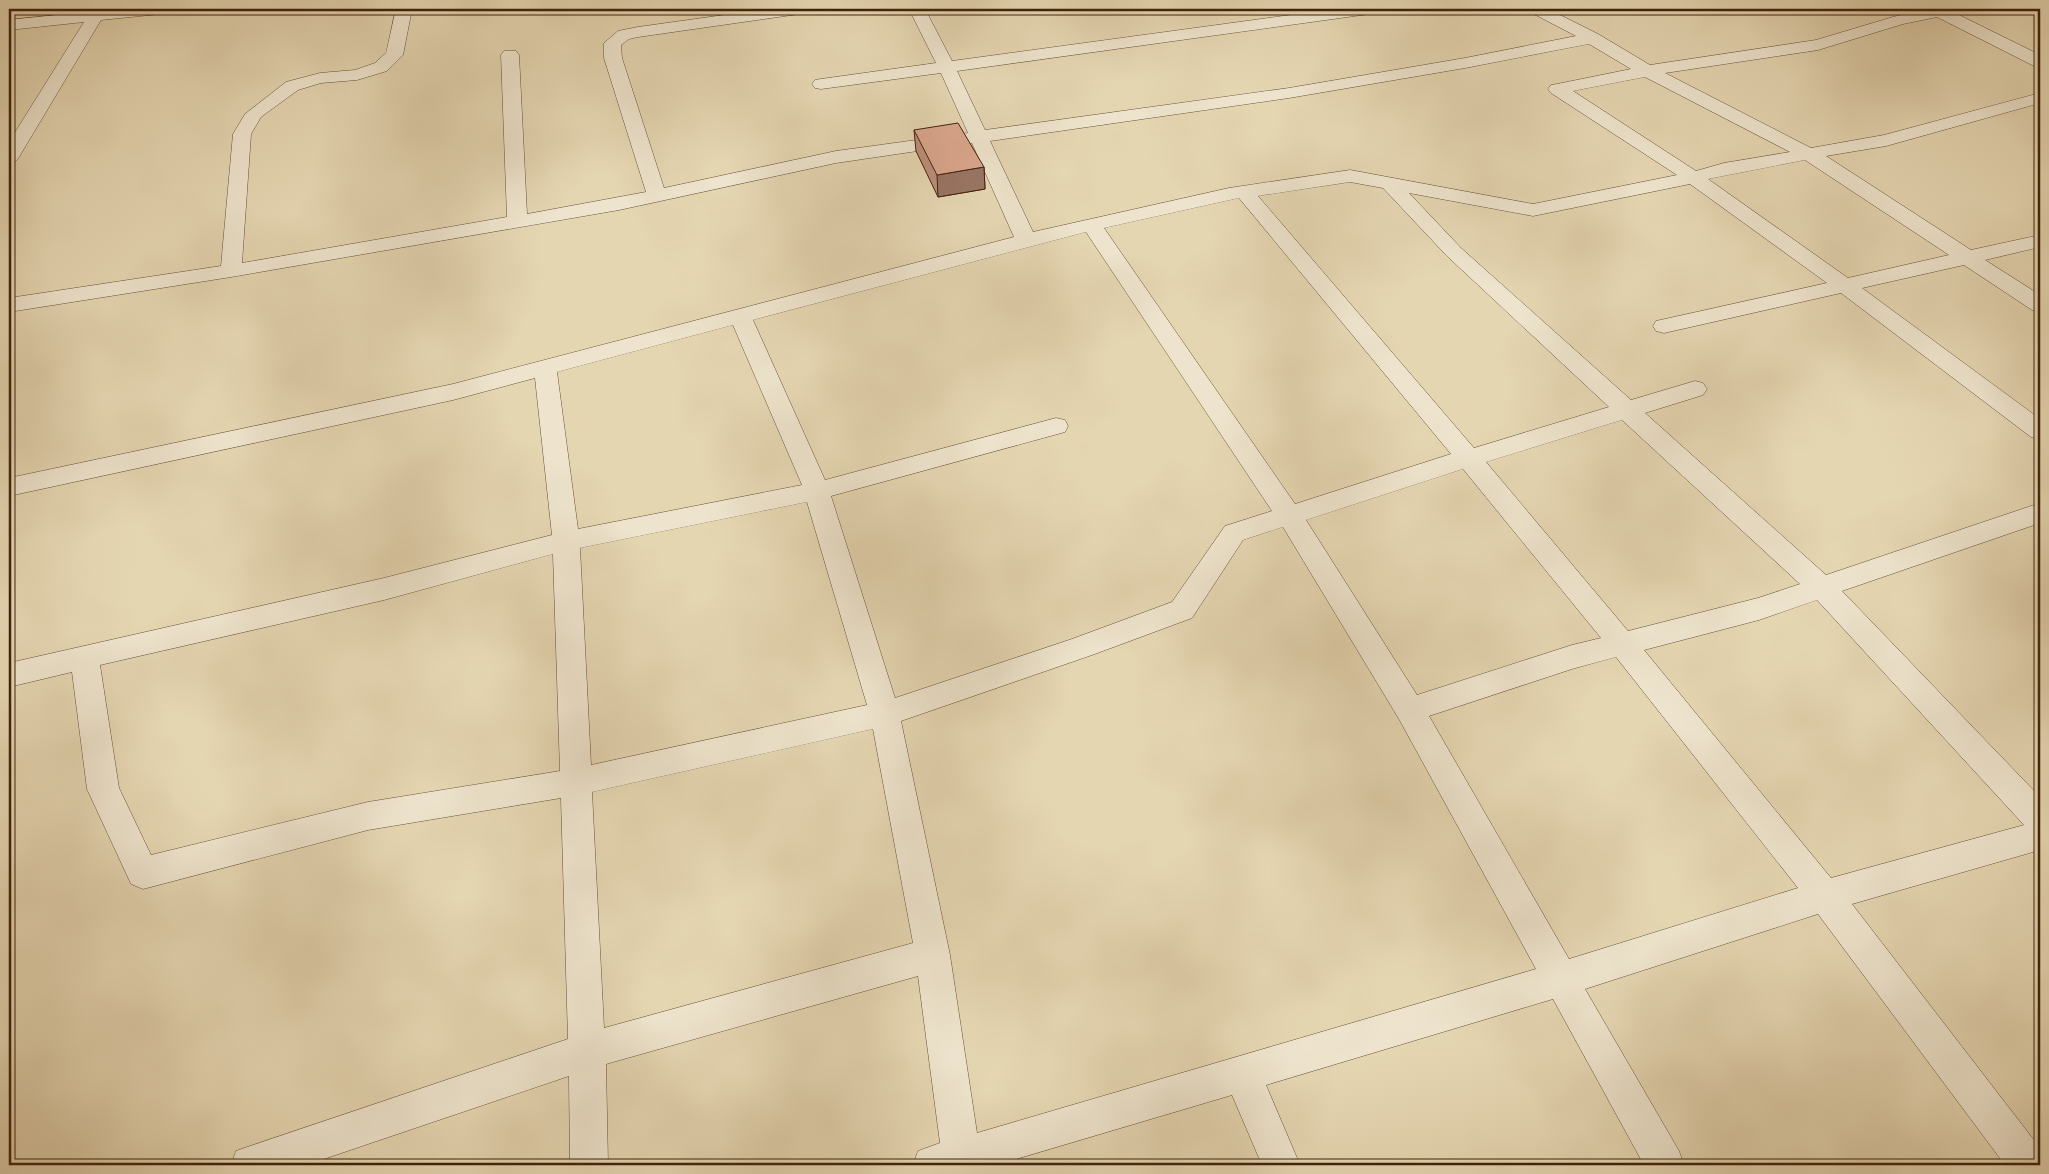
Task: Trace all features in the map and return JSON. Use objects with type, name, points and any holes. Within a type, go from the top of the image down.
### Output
[{"type":"street","points":[[9,25],[160,9]]},
{"type":"street","points":[[231,272],[242,134],[254,114],[292,86],[320,78],[357,75],[381,67],[394,55],[404,9]]},
{"type":"street","points":[[657,196],[613,58],[612,43],[624,35],[638,32],[799,9]]},
{"type":"street","points":[[917,9],[947,67],[1026,240]]},
{"type":"street","points":[[821,84],[1369,9]]},
{"type":"street","points":[[1536,9],[1592,38],[1647,71],[1809,154],[2040,305]]},
{"type":"street","points":[[2040,62],[1941,10],[1899,20],[1818,45],[1647,71],[1557,89],[1692,178],[1844,285],[2040,430]]},
{"type":"street","points":[[9,157],[96,15]]},
{"type":"street","points":[[9,305],[231,272],[619,204],[836,157],[1289,93],[1465,63],[1592,38]]},
{"type":"street","points":[[510,55],[517,221]]},
{"type":"street","points":[[9,487],[453,392],[1026,240],[1091,224],[1244,192],[1350,176],[1533,210],[1692,178],[1724,169],[1886,140],[2040,98]]},
{"type":"street","points":[[1390,184],[1454,252],[1822,588],[2040,819]]},
{"type":"street","points":[[1244,192],[1470,457],[1622,644],[1825,896],[2029,1165]]},
{"type":"street","points":[[1091,224],[1289,515],[1410,710],[1665,1165]]},
{"type":"street","points":[[1664,326],[2040,241]]},
{"type":"street","points":[[740,316],[817,491],[885,714],[933,955],[951,1163],[1242,1073],[1561,979],[1769,912],[2040,835]]},
{"type":"street","points":[[545,368],[566,541],[587,1051],[589,1165]]},
{"type":"street","points":[[84,657],[103,789],[143,872],[368,816],[575,782],[885,714],[1082,647],[1182,610],[1234,533],[1470,457],[1695,389]]},
{"type":"street","points":[[9,675],[384,589],[566,541],[817,491],[1056,426]]},
{"type":"street","points":[[1410,710],[1572,656],[1758,610],[2040,513]]},
{"type":"street","points":[[250,1165],[587,1051],[933,955]]},
{"type":"street","points":[[1242,1073],[1281,1165]]},
{"type":"building","points":[[958,123],[984,167],[937,175],[914,130]]}]
